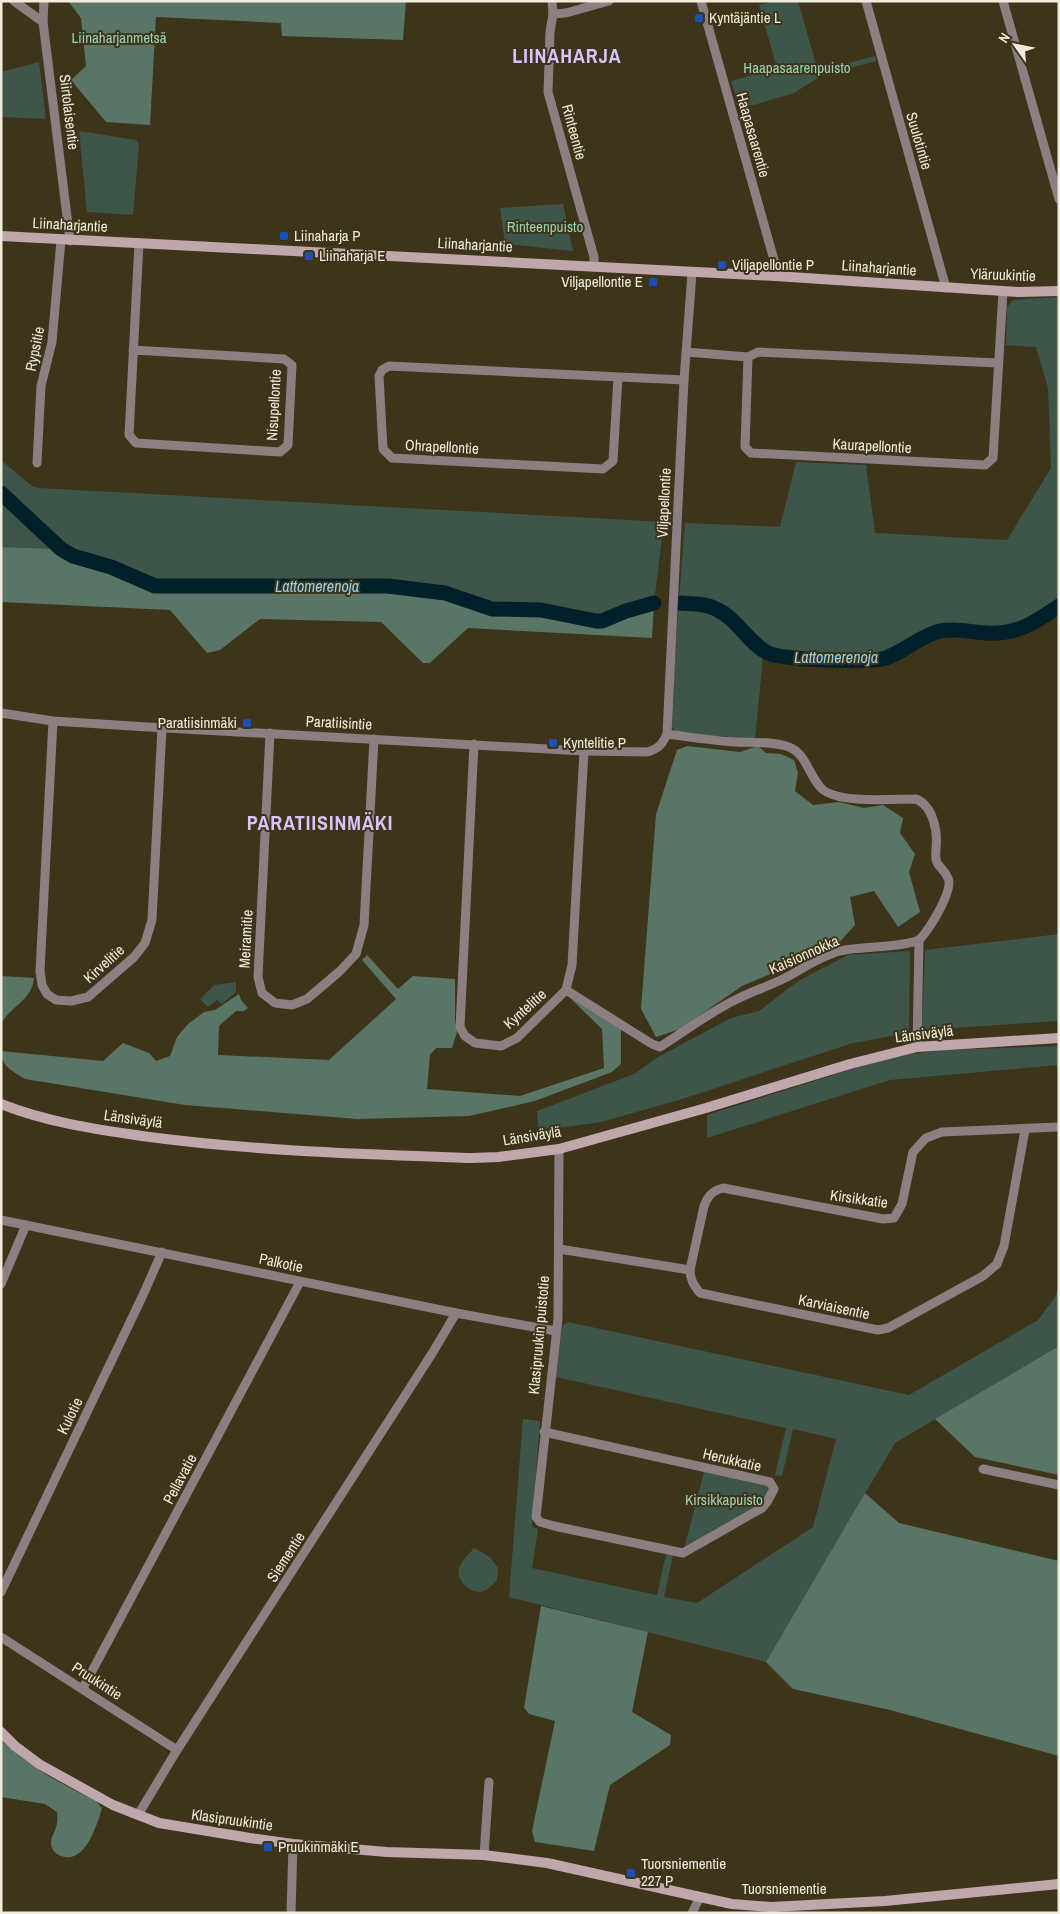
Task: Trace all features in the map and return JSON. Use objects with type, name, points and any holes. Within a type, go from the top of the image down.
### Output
[{"type":"main road","name":"Liinaharjantie","points":[[1,236],[776,276],[946,288]]},
{"type":"main road","name":"Yläruukintie","points":[[946,288],[1059,291]]},
{"type":"main road","name":"Länsiväylä","points":[[1,1104],[48,1118],[97,1129],[283,1151],[472,1158],[498,1157],[559,1149],[706,1108],[850,1064],[917,1047],[1059,1038]]},
{"type":"main road","name":"Klasipruukintie","points":[[1,1732],[21,1751],[53,1772],[114,1804],[159,1823],[293,1844],[386,1852],[484,1855]]},
{"type":"main road","name":"Tuorsniementie","points":[[484,1855],[572,1867],[732,1904],[771,1907],[885,1901],[1059,1884]]},
{"type":"street","points":[[14,1],[43,22]]},
{"type":"street","name":"Siirtolaisentie","points":[[44,1],[43,22],[66,240]]},
{"type":"street","name":"Rinteentie","points":[[552,1],[553,14],[550,32],[548,92],[594,257],[594,267]]},
{"type":"street","points":[[553,14],[566,14],[609,1]]},
{"type":"street","name":"Haapasaarentie","points":[[701,1],[776,267],[776,276]]},
{"type":"street","name":"Suulotintie","points":[[866,1],[946,288]]},
{"type":"street","points":[[1003,1],[1059,199]]},
{"type":"street","name":"Rypsitie","points":[[37,463],[41,386],[52,342],[66,240]]},
{"type":"street","name":"Nisupellontie","points":[[134,350],[284,359],[292,365],[288,445],[280,452],[136,443],[129,435],[139,243]]},
{"type":"street","name":"Viljapellontie","points":[[667,734],[684,380],[692,273]]},
{"type":"street","name":"Kaurapellontie","points":[[748,357],[745,446],[751,453],[985,465],[993,458],[1003,291]]},
{"type":"street","points":[[686,352],[748,357],[758,352],[998,363]]},
{"type":"street","name":"Ohrapellontie","points":[[618,377],[613,461],[603,469],[392,458],[383,449],[380,376],[382,370],[389,366],[684,380]]},
{"type":"street","name":"Paratiisintie","points":[[1,713],[53,721],[584,751],[647,752],[655,750],[662,744],[667,734]]},
{"type":"street","name":"Kirvelitie","points":[[53,721],[40,971],[42,985],[47,994],[56,1000],[71,1001],[88,997],[134,956],[145,942],[152,920],[162,728]]},
{"type":"street","name":"Meiramitie","points":[[270,733],[258,977],[262,993],[275,1003],[292,1005],[307,999],[340,971],[356,954],[364,925],[374,739]]},
{"type":"street","points":[[667,734],[736,742],[766,742],[790,747],[798,752],[823,790],[841,797],[916,799],[923,802],[931,813],[935,833],[935,861],[948,877],[950,884],[945,899],[927,931],[919,940],[917,1047]]},
{"type":"street","name":"Kyntelitie","points":[[474,744],[460,1027],[465,1036],[475,1043],[500,1046],[516,1038],[566,990],[572,964],[584,751]]},
{"type":"street","name":"Kaisionnokka","points":[[566,990],[660,1047],[736,1000],[838,951],[919,940]]},
{"type":"street","name":"Kirsikkatie","points":[[690,1270],[704,1206],[707,1198],[714,1191],[723,1188],[883,1219],[894,1218],[902,1204],[912,1152],[926,1138],[942,1132],[1025,1130],[1059,1127]]},
{"type":"street","name":"Karviaisentie","points":[[690,1270],[690,1277],[700,1293],[878,1330],[888,1328],[983,1276],[997,1264],[1004,1246],[1025,1130]]},
{"type":"street","name":"Klasipruukin puistotie","points":[[540,1522],[536,1517],[556,1331],[559,1249],[559,1149]]},
{"type":"street","name":"Palkotie","points":[[1,1220],[300,1282],[556,1331]]},
{"type":"street","points":[[1,1284],[26,1225]]},
{"type":"street","points":[[559,1249],[690,1270]]},
{"type":"street","name":"Kulotie","points":[[1,1592],[162,1252]]},
{"type":"street","name":"Pellavatie","points":[[83,1688],[300,1282]]},
{"type":"street","name":"Siementie","points":[[138,1815],[177,1750],[333,1509],[456,1313]]},
{"type":"street","name":"Herukkatie","points":[[540,1522],[683,1553],[762,1508],[770,1499],[774,1489],[770,1482],[544,1432]]},
{"type":"street","points":[[984,1469],[1059,1485]]},
{"type":"street","name":"Pruukintie","points":[[1,1637],[177,1750]]},
{"type":"street","points":[[484,1855],[489,1782]]},
{"type":"street","points":[[291,1913],[293,1844]]},
{"type":"street","points":[[692,1913],[700,1898]]},
{"type":"green space","name":"Liinaharjanmetsä","points":[[68,1],[406,1],[403,40],[282,36],[281,23],[156,17],[150,125],[106,122],[71,80],[86,66],[81,18]]},
{"type":"green space","name":"Haapasaarenpuisto","points":[[774,1],[798,1],[818,71],[875,56],[876,61],[821,76],[794,93],[740,109],[731,81],[777,68],[759,5]]},
{"type":"green space","points":[[39,62],[46,119],[1,117],[1,72]]},
{"type":"green space","points":[[79,131],[136,140],[139,144],[133,215],[87,212]]},
{"type":"green space","name":"Rinteenpuisto","points":[[563,204],[573,251],[505,244],[500,208]]},
{"type":"green space","points":[[1059,297],[1059,600],[1034,617],[1011,627],[946,626],[926,632],[887,653],[870,656],[777,652],[761,642],[726,610],[708,603],[679,599],[685,523],[780,527],[796,462],[866,465],[875,533],[1007,540],[1051,468],[1048,388],[1036,347],[1006,345],[1007,307],[1013,300]]},
{"type":"green space","points":[[1,460],[32,486],[39,488],[664,522],[654,603],[626,611],[602,621],[596,621],[541,610],[492,609],[445,593],[388,586],[155,586],[111,567],[73,556],[61,549],[1,547]]},
{"type":"green space","points":[[1,547],[61,549],[73,556],[111,567],[155,586],[388,586],[445,593],[492,609],[541,610],[596,621],[602,621],[626,611],[654,603],[652,638],[468,628],[430,663],[423,663],[381,622],[260,619],[220,650],[207,653],[170,610],[1,602]]},
{"type":"green space","points":[[678,609],[703,610],[714,613],[763,657],[755,739],[678,733],[671,726]]},
{"type":"green space","points":[[687,746],[740,752],[758,746],[766,753],[781,754],[794,760],[798,773],[795,791],[813,805],[839,802],[864,808],[883,805],[903,818],[900,833],[915,854],[909,872],[920,912],[898,927],[874,891],[850,897],[855,925],[835,947],[742,986],[680,1029],[656,1037],[641,1009],[656,814],[677,750]]},
{"type":"green space","points":[[1059,934],[1059,1021],[922,1030],[925,950]]},
{"type":"green space","points":[[910,951],[909,1033],[853,1043],[679,1100],[601,1122],[538,1131],[537,1111],[634,1074],[658,1057],[731,1018],[759,1011],[798,981],[848,955]]},
{"type":"green space","points":[[367,955],[398,989],[413,976],[455,979],[455,1020],[457,1032],[452,1048],[436,1048],[430,1055],[427,1089],[520,1096],[604,1068],[602,1029],[570,998],[621,1027],[621,1064],[612,1072],[535,1101],[469,1116],[357,1119],[185,1105],[25,1079],[8,1068],[3,1061],[1,1051],[103,1061],[123,1043],[149,1053],[156,1061],[170,1056],[177,1037],[188,1024],[204,1012],[215,1010],[239,994],[241,1000],[248,1008],[244,1011],[236,1011],[219,1026],[218,1055],[329,1060],[396,999],[362,960]]},
{"type":"green space","points":[[1,976],[34,978],[30,992],[1,1024]]},
{"type":"green space","points":[[236,982],[236,992],[222,1004],[217,1000],[208,1007],[200,999],[214,985]]},
{"type":"green space","points":[[1059,1046],[1059,1065],[890,1080],[707,1138],[707,1115],[868,1064],[910,1054],[945,1050]]},
{"type":"green space","points":[[1059,1286],[1059,1346],[895,1443],[766,1662],[509,1597],[523,1419],[540,1421],[532,1527],[538,1529],[532,1568],[657,1595],[666,1554],[673,1555],[664,1597],[697,1603],[813,1527],[836,1439],[793,1429],[782,1476],[775,1475],[786,1428],[556,1377],[562,1326],[568,1322],[909,1395],[1038,1320],[1055,1297]]},
{"type":"green space","points":[[1059,1346],[1059,1475],[975,1457],[935,1419]]},
{"type":"green space","name":"Kirsikkapuisto","points":[[705,1468],[770,1482],[767,1502],[683,1553]]},
{"type":"green space","points":[[865,1493],[899,1523],[1059,1561],[1059,1756],[890,1710],[793,1689],[766,1662]]},
{"type":"green space","points":[[474,1548],[490,1557],[498,1568],[497,1580],[488,1589],[479,1592],[466,1586],[458,1573],[462,1562]]},
{"type":"green space","points":[[541,1606],[648,1632],[632,1712],[671,1735],[670,1745],[610,1785],[594,1851],[535,1842],[532,1831],[555,1721],[529,1714],[524,1708]]},
{"type":"green space","points":[[1,1739],[22,1758],[58,1781],[96,1801],[102,1808],[89,1842],[77,1855],[61,1856],[52,1847],[51,1840],[56,1829],[57,1812],[45,1804],[1,1797]]},
{"type":"waterway","name":"Lattomerenoja","points":[[1,493],[61,549],[73,556],[111,567],[155,586],[388,586],[445,593],[492,609],[541,610],[596,621],[602,621],[626,611],[654,603]]},
{"type":"waterway","name":"Lattomerenoja","points":[[679,603],[698,604],[716,609],[730,618],[754,643],[768,653],[808,659],[846,660],[877,660],[886,658],[926,636],[940,631],[957,630],[997,633],[1016,630],[1033,623],[1059,606]]},
{"type":"place","name":"Kyntäjäntie L","points":[[699,18]]},
{"type":"place","name":"Liinaharja P","points":[[284,236]]},
{"type":"place","name":"Liinaharja E","points":[[309,256]]},
{"type":"place","name":"Viljapellontie P","points":[[722,265]]},
{"type":"place","name":"Viljapellontie E","points":[[653,282]]},
{"type":"place","name":"Paratiisinmäki","points":[[247,723]]},
{"type":"place","name":"Kyntelitie P","points":[[553,743]]},
{"type":"place","name":"Pruukinmäki E","points":[[268,1847]]},
{"type":"place","name":"Tuorsniementie 227 P","points":[[631,1873]]},
{"type":"district","name":"LIINAHARJA","points":[[567,56]]},
{"type":"district","name":"PARATIISINMÄKI","points":[[320,823]]}]
